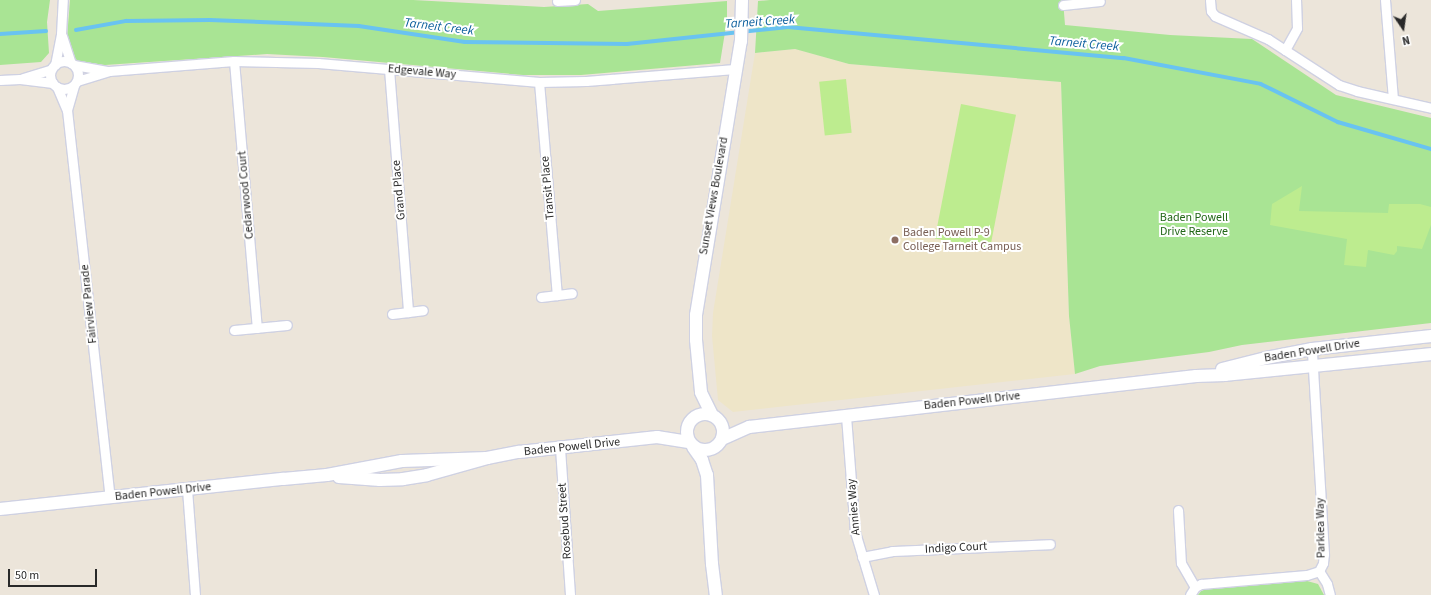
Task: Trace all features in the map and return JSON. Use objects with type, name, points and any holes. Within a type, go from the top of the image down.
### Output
[{"type":"street","points":[[55,85],[50,76],[61,34],[64,0]]},
{"type":"street","points":[[557,1],[573,0]]},
{"type":"street","name":"Sunset Views Boulevard","points":[[691,421],[701,392],[695,329],[697,302],[735,69],[741,41],[742,0]]},
{"type":"street","points":[[1210,0],[1212,11],[1218,18],[1258,34],[1340,85],[1431,108]]},
{"type":"street","points":[[1285,50],[1297,28],[1296,0]]},
{"type":"street","points":[[1385,0],[1393,99]]},
{"type":"street","points":[[1063,5],[1100,1]]},
{"type":"street","points":[[0,80],[20,79],[55,85],[66,89],[76,83],[78,72],[73,64],[61,34]]},
{"type":"street","points":[[20,79],[53,67],[63,61],[73,64]]},
{"type":"street","name":"Edgevale Way","points":[[76,83],[109,71],[234,61],[300,62],[540,82],[586,81],[735,69]]},
{"type":"street","name":"Cedarwood Court","points":[[234,61],[257,328]]},
{"type":"street","name":"Edgevale Way","points":[[73,64],[109,71]]},
{"type":"street","name":"Grand Place","points":[[389,69],[408,312]]},
{"type":"street","name":"Transit Place","points":[[540,82],[557,295]]},
{"type":"street","name":"Fairview Parade","points":[[67,110],[76,83]]},
{"type":"street","name":"Fairview Parade","points":[[55,85],[67,110],[110,497]]},
{"type":"street","points":[[541,297],[572,293]]},
{"type":"street","points":[[392,314],[423,310]]},
{"type":"street","points":[[234,330],[287,325]]},
{"type":"street","name":"Baden Powell Drive","points":[[1196,376],[1266,358],[1312,349],[1431,336]]},
{"type":"street","name":"Parklea Way","points":[[1195,587],[1212,582],[1307,575],[1319,571],[1323,563],[1324,554],[1312,349]]},
{"type":"street","name":"Baden Powell Drive","points":[[722,439],[749,427],[1196,376],[1431,354]]},
{"type":"street","name":"Sunset Views Boulevard","points":[[701,392],[716,418]]},
{"type":"street","points":[[707,475],[713,449],[722,439],[722,426],[716,418],[706,414],[691,421],[686,433],[691,444],[702,460],[707,475],[712,564],[716,595]]},
{"type":"street","name":"Annies Way","points":[[846,416],[854,521],[862,557],[874,595]]},
{"type":"street","name":"Baden Powell Drive","points":[[716,418],[749,427]]},
{"type":"street","name":"Baden Powell Drive","points":[[657,437],[691,421]]},
{"type":"street","name":"Baden Powell Drive","points":[[0,510],[110,497],[327,476],[402,461],[487,458],[657,437],[691,444]]},
{"type":"street","points":[[691,444],[703,450],[713,449]]},
{"type":"street","name":"Rosebud Street","points":[[560,448],[570,595]]},
{"type":"street","name":"Baden Powell Drive","points":[[327,476],[380,480],[403,479],[450,470],[487,458]]},
{"type":"street","points":[[402,461],[403,479]]},
{"type":"street","points":[[187,489],[195,595]]},
{"type":"street","points":[[1178,510],[1181,562],[1195,587],[1190,595]]},
{"type":"street","name":"Indigo Court","points":[[862,557],[892,551],[1050,544]]},
{"type":"street","points":[[1319,571],[1327,584],[1330,595]]},
{"type":"shaded area","name":"Baden Powell P-9 College Tarneit Campus","points":[[795,49],[849,64],[1061,82],[1069,316],[1075,374],[733,412],[718,400],[712,336],[713,313],[755,53]]},
{"type":"green space","points":[[0,0],[50,0],[47,22],[49,53],[41,62],[0,65]]},
{"type":"green space","points":[[70,0],[413,0],[544,7],[588,4],[598,11],[727,1],[727,20],[720,63],[581,75],[523,75],[323,57],[267,54],[105,65],[78,61],[72,56],[67,38]]},
{"type":"green space","name":"Baden Powell Drive Reserve","points":[[1063,0],[1065,25],[1170,35],[1252,39],[1336,95],[1431,118],[1431,323],[1242,345],[1209,352],[1100,366],[1075,374],[1069,316],[1061,82],[849,64],[795,49],[755,53],[758,1]]},
{"type":"green space","points":[[846,79],[852,133],[825,136],[819,82]]},
{"type":"green space","points":[[961,104],[1016,115],[990,249],[935,238]]},
{"type":"green space","points":[[1302,186],[1299,211],[1388,213],[1389,204],[1420,204],[1431,207],[1431,225],[1422,249],[1397,246],[1397,251],[1394,255],[1368,250],[1366,267],[1344,265],[1347,239],[1270,225],[1272,204]]},
{"type":"green space","points":[[1307,581],[1318,584],[1324,595],[1198,595],[1201,591],[1213,587]]},
{"type":"waterway","name":"Tarneit Creek","points":[[76,30],[126,21],[210,20],[359,26],[465,42],[627,44],[788,27],[1124,58],[1261,84],[1338,122],[1431,149]]},
{"type":"waterway","name":"Tarneit Creek","points":[[0,34],[46,31]]},
{"type":"place","name":"Baden Powell P-9 College Tarneit Campus","points":[[895,240]]}]
